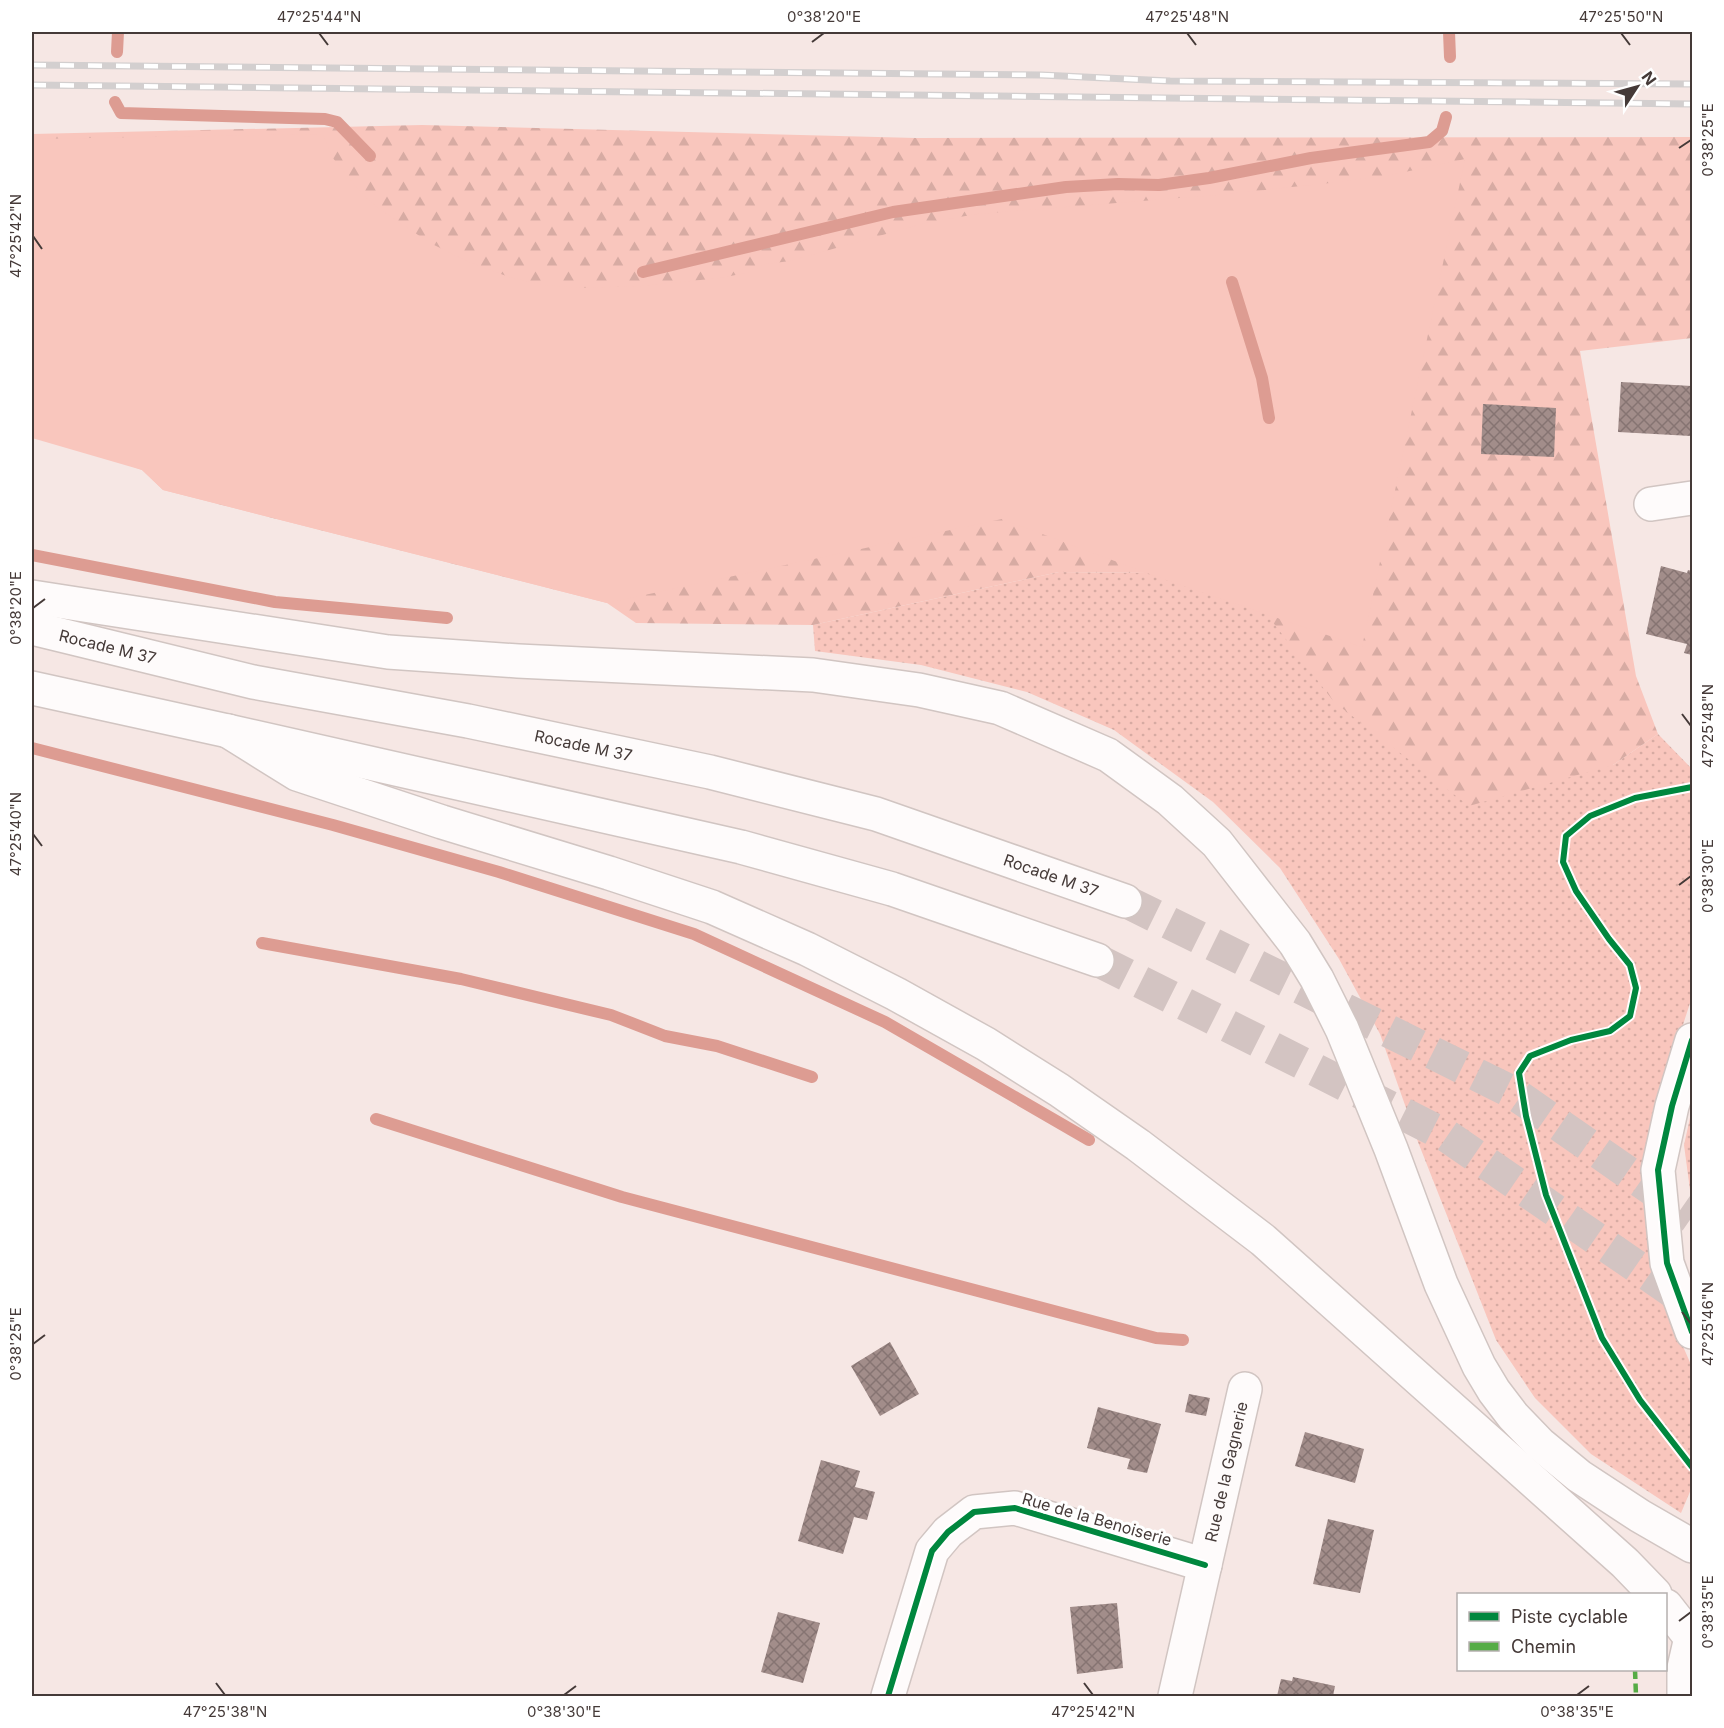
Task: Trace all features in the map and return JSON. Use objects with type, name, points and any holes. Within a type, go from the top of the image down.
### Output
[{"type":"main road","points":[[1652,504],[1692,498]]},
{"type":"main road","points":[[32,597],[388,652],[518,661],[813,675],[920,690],[1000,708],[1108,755],[1170,800],[1217,843],[1295,943],[1317,979],[1342,1029],[1379,1118],[1441,1284],[1479,1366],[1494,1391],[1513,1416],[1540,1444],[1579,1476],[1640,1516],[1692,1546]]},
{"type":"main road","name":"Rocade M 37","points":[[32,628],[253,682],[468,721],[710,772],[876,814],[1125,901]]},
{"type":"main road","points":[[32,688],[228,730],[741,847],[892,889],[1097,960]]},
{"type":"main road","points":[[228,730],[297,774],[712,908],[807,949],[896,994],[986,1044],[1059,1090],[1138,1145],[1263,1240],[1625,1563],[1654,1593]]},
{"type":"main road","points":[[1692,1040],[1672,1106],[1658,1170],[1667,1263],[1692,1332]]},
{"type":"main road","name":"Rue de la Gagnerie","points":[[1175,1696],[1245,1389]]},
{"type":"main road","name":"Rue de la Benoiserie","points":[[888,1696],[932,1551],[948,1532],[974,1512],[1014,1508],[1205,1565]]},
{"type":"main road","points":[[1667,1608],[1692,1635],[1684,1668],[1684,1696]]},
{"type":"green space","points":[[422,125],[916,138],[1692,137],[1692,338],[1580,351],[1636,676],[1658,734],[1613,765],[1469,806],[1334,702],[1236,574],[1059,572],[813,625],[636,623],[607,603],[163,490],[142,470],[32,431],[32,134]]},
{"type":"green space","points":[[323,134],[332,157],[363,195],[378,208],[430,243],[469,262],[509,277],[543,285],[579,288],[641,286],[720,278],[746,273],[766,264],[790,261],[925,223],[977,214],[1217,195],[1330,183],[1391,175],[1465,159],[1362,647],[1163,579],[1002,519],[607,603],[163,490],[142,470],[32,438],[32,139]]},
{"type":"green space","points":[[1059,572],[1236,574],[1613,765],[1658,734],[1692,769],[1692,997],[1652,1120],[1664,1303],[1692,1367],[1692,1487],[1681,1513],[1591,1454],[1535,1398],[1496,1340],[1418,1142],[1380,1034],[1339,959],[1280,868],[1213,802],[1114,730],[1027,692],[921,665],[815,651],[813,625]]},
{"type":"green space","points":[[1692,1109],[1692,1205],[1684,1145]]},
{"type":"building","points":[[1621,382],[1692,386],[1691,436],[1618,432]]},
{"type":"building","points":[[1483,404],[1556,408],[1554,457],[1481,454]]},
{"type":"building","points":[[1661,566],[1687,573],[1688,570],[1692,571],[1692,655],[1684,653],[1687,644],[1646,634]]},
{"type":"building","points":[[890,1342],[919,1394],[880,1416],[851,1366]]},
{"type":"building","points":[[1189,1394],[1210,1398],[1206,1416],[1185,1412]]},
{"type":"building","points":[[1098,1407],[1161,1424],[1147,1473],[1127,1469],[1130,1459],[1087,1448]]},
{"type":"building","points":[[1305,1432],[1364,1449],[1355,1483],[1295,1466]]},
{"type":"building","points":[[821,1460],[860,1471],[855,1487],[875,1492],[867,1520],[854,1517],[843,1554],[798,1541]]},
{"type":"building","points":[[1328,1519],[1374,1530],[1360,1593],[1313,1584]]},
{"type":"building","points":[[1117,1603],[1123,1668],[1077,1674],[1070,1607]]},
{"type":"building","points":[[778,1612],[820,1623],[803,1683],[761,1672]]},
{"type":"building","points":[[1293,1677],[1335,1686],[1333,1696],[1277,1696],[1281,1679],[1292,1681]]},
{"type":"waterway","points":[[117,52],[118,32]]},
{"type":"waterway","points":[[1449,32],[1450,57]]},
{"type":"waterway","points":[[115,102],[121,113],[325,119],[337,122],[370,156]]},
{"type":"waterway","points":[[643,272],[893,212],[1066,187],[1118,184],[1159,185],[1209,178],[1311,158],[1429,142],[1442,131],[1446,117]]},
{"type":"waterway","points":[[1232,282],[1262,378],[1269,418]]},
{"type":"waterway","points":[[32,555],[275,602],[447,618]]},
{"type":"waterway","points":[[32,748],[333,825],[499,872],[694,934],[885,1022],[1089,1140]]},
{"type":"waterway","points":[[262,943],[461,979],[611,1015],[665,1036],[717,1046],[812,1077]]},
{"type":"waterway","points":[[376,1119],[622,1197],[1156,1338],[1183,1340]]},
{"type":"tunnel","points":[[1125,901],[1512,1092],[1692,1217]]},
{"type":"tunnel","points":[[1097,960],[1447,1136],[1691,1304]]},
{"type":"railway","points":[[32,65],[1041,75],[1170,81],[1692,84]]},
{"type":"railway","points":[[32,85],[1692,104]]},
{"type":"marked path","points":[[1635,1671],[1636,1696]]},
{"type":"cycle path","points":[[1692,787],[1635,798],[1590,816],[1566,836],[1563,862],[1576,891],[1630,965],[1636,988],[1630,1016],[1610,1031],[1571,1040],[1530,1056],[1519,1073],[1526,1116],[1546,1195],[1602,1338],[1640,1400],[1692,1467]]},
{"type":"cycle path","points":[[1692,1040],[1672,1106],[1658,1170],[1667,1263],[1692,1332]]},
{"type":"cycle path","points":[[888,1696],[932,1551],[948,1532],[974,1512],[1015,1508],[1205,1565]]}]
